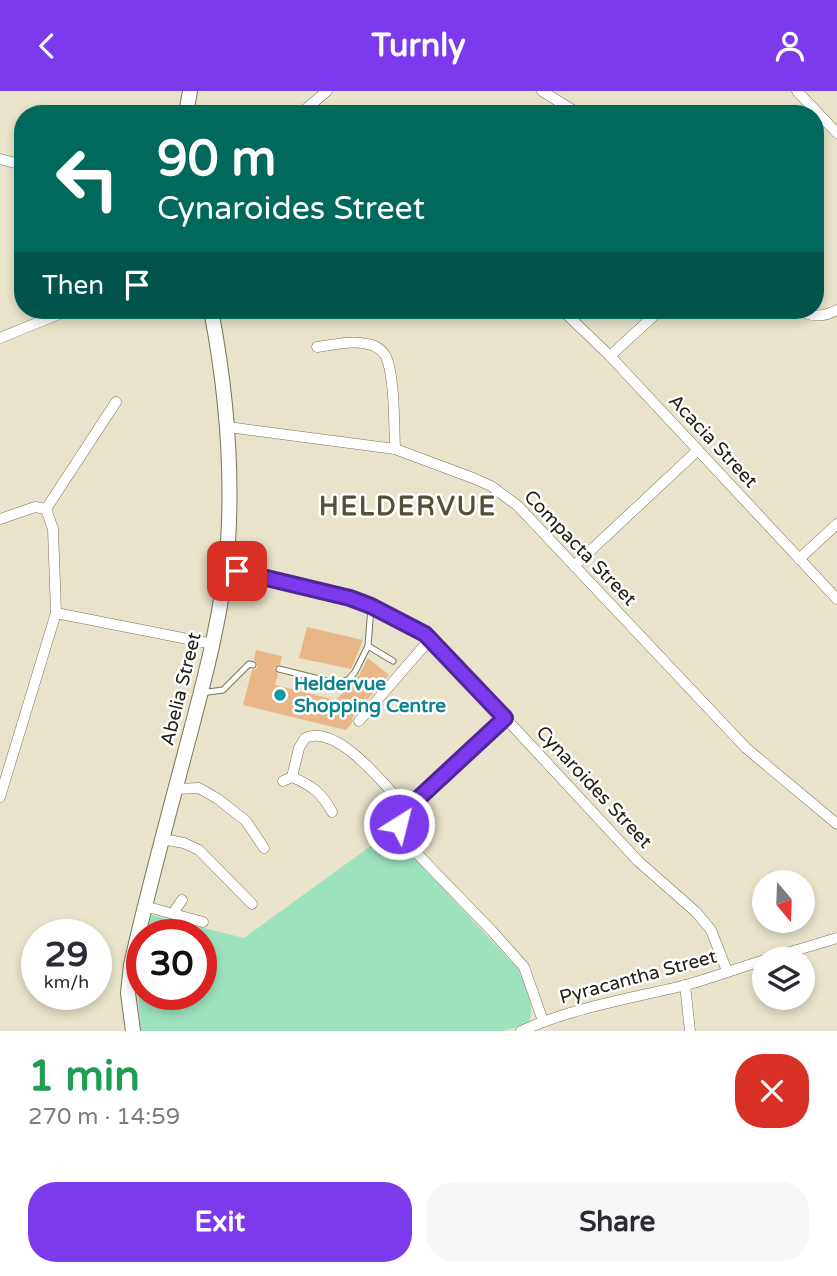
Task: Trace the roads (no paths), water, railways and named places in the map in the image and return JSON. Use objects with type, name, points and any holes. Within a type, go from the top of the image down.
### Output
[{"type":"street","points":[[311,105],[327,91]]},
{"type":"street","points":[[542,91],[565,105]]},
{"type":"street","points":[[797,91],[810,105]]},
{"type":"street","points":[[824,119],[837,133]]},
{"type":"street","points":[[0,338],[47,319]]},
{"type":"street","name":"Abelia Street","points":[[133,1031],[128,993],[131,965],[213,644],[225,569],[230,473],[228,427],[213,319]]},
{"type":"street","name":"Acacia Street","points":[[571,319],[610,356],[837,599]]},
{"type":"street","points":[[610,356],[650,319]]},
{"type":"street","points":[[317,347],[358,342],[376,347],[386,357],[391,376],[395,449]]},
{"type":"street","points":[[46,509],[116,402]]},
{"type":"street","name":"Compacta Street","points":[[228,427],[395,449],[438,463],[491,486],[518,506],[746,748],[837,824]]},
{"type":"street","points":[[574,566],[698,450]]},
{"type":"street","points":[[0,519],[24,509],[46,509]]},
{"type":"street","points":[[0,797],[57,613],[53,529],[46,509]]},
{"type":"street","points":[[799,559],[837,524]]},
{"type":"street","name":"Cynaroides Street","points":[[225,569],[334,593],[371,606],[431,638],[638,861],[696,912],[711,930],[727,971]]},
{"type":"street","points":[[57,613],[213,644]]},
{"type":"street","points":[[359,721],[431,638]]},
{"type":"street","points":[[505,718],[407,809],[399,824],[402,838],[524,967],[543,1021]]},
{"type":"street","points":[[332,812],[314,787],[287,779],[302,742],[309,736],[324,736],[344,745],[407,809]]},
{"type":"street","points":[[176,789],[199,788],[218,799],[246,821],[264,848]]},
{"type":"street","points":[[162,839],[184,843],[199,850],[253,904]]},
{"type":"street","points":[[173,913],[182,900]]},
{"type":"street","points":[[144,906],[193,919]]},
{"type":"street","name":"Pyracantha Street","points":[[807,947],[837,938]]},
{"type":"street","name":"Pyracantha Street","points":[[521,1031],[543,1021],[685,985],[752,963]]},
{"type":"street","points":[[685,985],[690,1031]]},
{"type":"lane","points":[[279,669],[341,683],[352,677],[368,646],[371,606]]},
{"type":"lane","points":[[368,646],[393,661]]},
{"type":"lane","points":[[201,693],[221,691],[249,664],[253,664]]},
{"type":"place","name":"Heldervue Shopping Centre","points":[[280,695]]},
{"type":"district","name":"HELDERVUE","points":[[408,506]]}]
